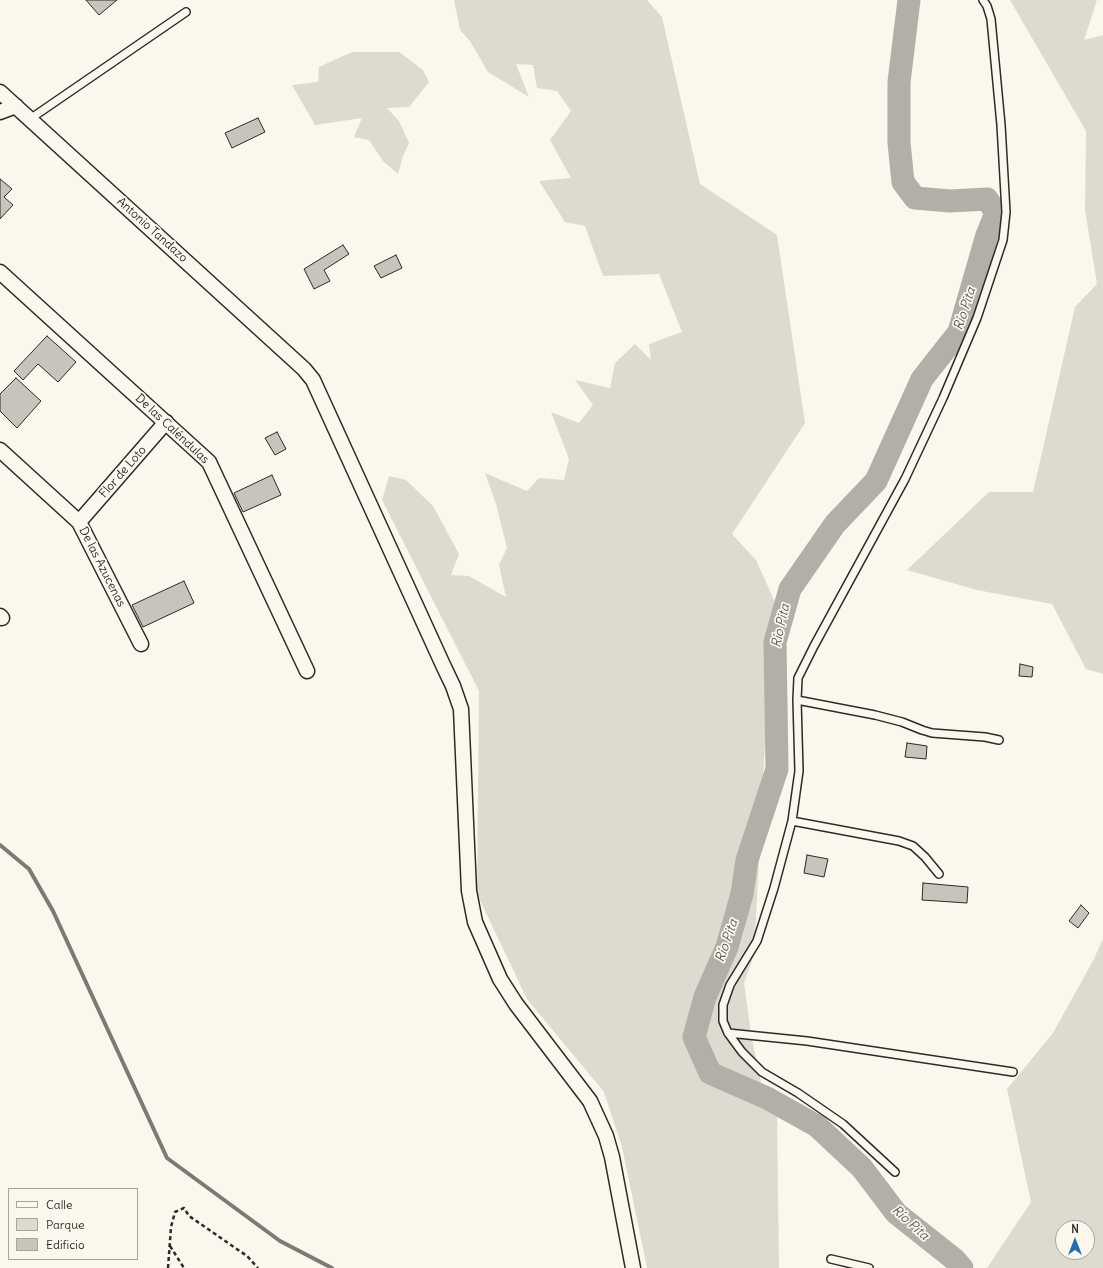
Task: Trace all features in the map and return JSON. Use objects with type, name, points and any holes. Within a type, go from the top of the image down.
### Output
[{"type":"street","name":"Antonio Tandazo","points":[[0,92],[304,369],[313,380],[453,686],[461,709],[469,891],[475,922],[500,979],[516,1004],[590,1101],[606,1136],[612,1157],[633,1268]]},
{"type":"street","points":[[0,112],[16,106]]},
{"type":"street","name":"De las Caléndulas","points":[[0,272],[166,422],[211,465],[307,671]]},
{"type":"street","name":"Flor de Loto","points":[[79,522],[166,422]]},
{"type":"street","name":"De las Azucenas","points":[[0,450],[79,522],[141,644]]},
{"type":"lane","points":[[895,1172],[843,1124],[798,1093],[762,1072],[742,1052],[728,1033],[723,1020],[723,1005],[730,985],[757,941],[774,888],[792,821],[799,771],[797,700],[798,678],[905,479],[943,398],[977,318],[1003,240],[1006,212],[1001,125],[991,19],[987,6],[983,0]]},
{"type":"lane","points":[[30,119],[186,12]]},
{"type":"lane","points":[[797,700],[875,715],[932,732],[985,737],[999,740]]},
{"type":"lane","points":[[792,821],[899,841],[913,846],[939,874]]},
{"type":"lane","points":[[728,1033],[807,1041],[1013,1072]]},
{"type":"lane","points":[[831,1259],[869,1268]]},
{"type":"path","points":[[168,1268],[170,1227],[175,1212],[184,1208],[189,1216],[247,1256],[258,1268]]},
{"type":"path","points":[[170,1246],[184,1268]]},
{"type":"green space","points":[[454,0],[647,0],[662,17],[700,184],[777,235],[805,423],[732,534],[756,560],[775,602],[770,646],[754,955],[744,983],[751,1034],[763,1092],[777,1115],[779,1268],[647,1268],[622,1147],[604,1092],[527,999],[477,894],[479,691],[382,500],[389,476],[406,480],[433,506],[459,554],[451,575],[469,576],[506,597],[499,565],[507,548],[496,504],[485,473],[527,491],[539,478],[564,480],[569,459],[551,412],[579,423],[593,405],[575,380],[610,388],[615,363],[635,344],[651,360],[649,344],[682,332],[659,274],[603,276],[585,226],[565,222],[539,181],[571,178],[550,140],[571,111],[557,91],[537,88],[533,65],[516,64],[529,97],[488,72],[470,41],[460,30]]},
{"type":"green space","points":[[1010,0],[1097,0],[1084,40],[1103,35],[1103,674],[1086,669],[1052,604],[977,590],[907,570],[989,492],[1033,492],[1075,307],[1097,284],[1085,210],[1086,131]]},
{"type":"green space","points":[[352,52],[399,52],[423,70],[429,82],[409,107],[387,108],[399,121],[409,143],[403,156],[398,174],[383,161],[369,140],[354,137],[362,118],[315,125],[292,85],[318,82],[319,67]]},
{"type":"green space","points":[[1103,939],[1103,1268],[987,1268],[1031,1202],[1007,1089],[1053,1033],[1094,959]]},
{"type":"building","points":[[86,0],[117,0],[99,15]]},
{"type":"building","points":[[258,118],[265,132],[232,148],[225,133]]},
{"type":"building","points":[[0,179],[12,189],[4,197],[13,205],[0,219]]},
{"type":"building","points":[[343,245],[349,254],[324,270],[330,281],[314,289],[304,269]]},
{"type":"building","points":[[396,255],[402,268],[381,278],[374,266]]},
{"type":"building","points":[[47,336],[76,362],[58,382],[38,364],[23,380],[14,371]]},
{"type":"building","points":[[16,378],[41,401],[17,428],[0,411],[0,394]]},
{"type":"building","points":[[277,432],[286,449],[275,455],[265,438]]},
{"type":"building","points":[[272,475],[281,495],[243,512],[234,493]]},
{"type":"building","points":[[184,581],[194,603],[143,627],[132,605]]},
{"type":"building","points":[[1020,664],[1033,667],[1032,677],[1019,676]]},
{"type":"building","points":[[907,743],[927,746],[926,759],[905,757]]},
{"type":"building","points":[[807,855],[828,859],[824,877],[804,873]]},
{"type":"building","points":[[923,883],[968,887],[967,903],[922,900]]},
{"type":"building","points":[[1081,905],[1089,913],[1078,928],[1069,921]]},
{"type":"waterway","name":"Río Pita","points":[[909,0],[899,82],[899,143],[903,182],[915,198],[950,201],[987,199],[996,213],[987,235],[959,332],[922,379],[876,481],[835,524],[790,589],[775,642],[777,769],[747,860],[742,894],[727,947],[705,997],[694,1037],[710,1073],[767,1098],[817,1126],[862,1168],[896,1213],[954,1259],[962,1268]]},
{"type":"waterway","points":[[0,845],[29,869],[53,911],[167,1158],[280,1241],[332,1268]]}]
